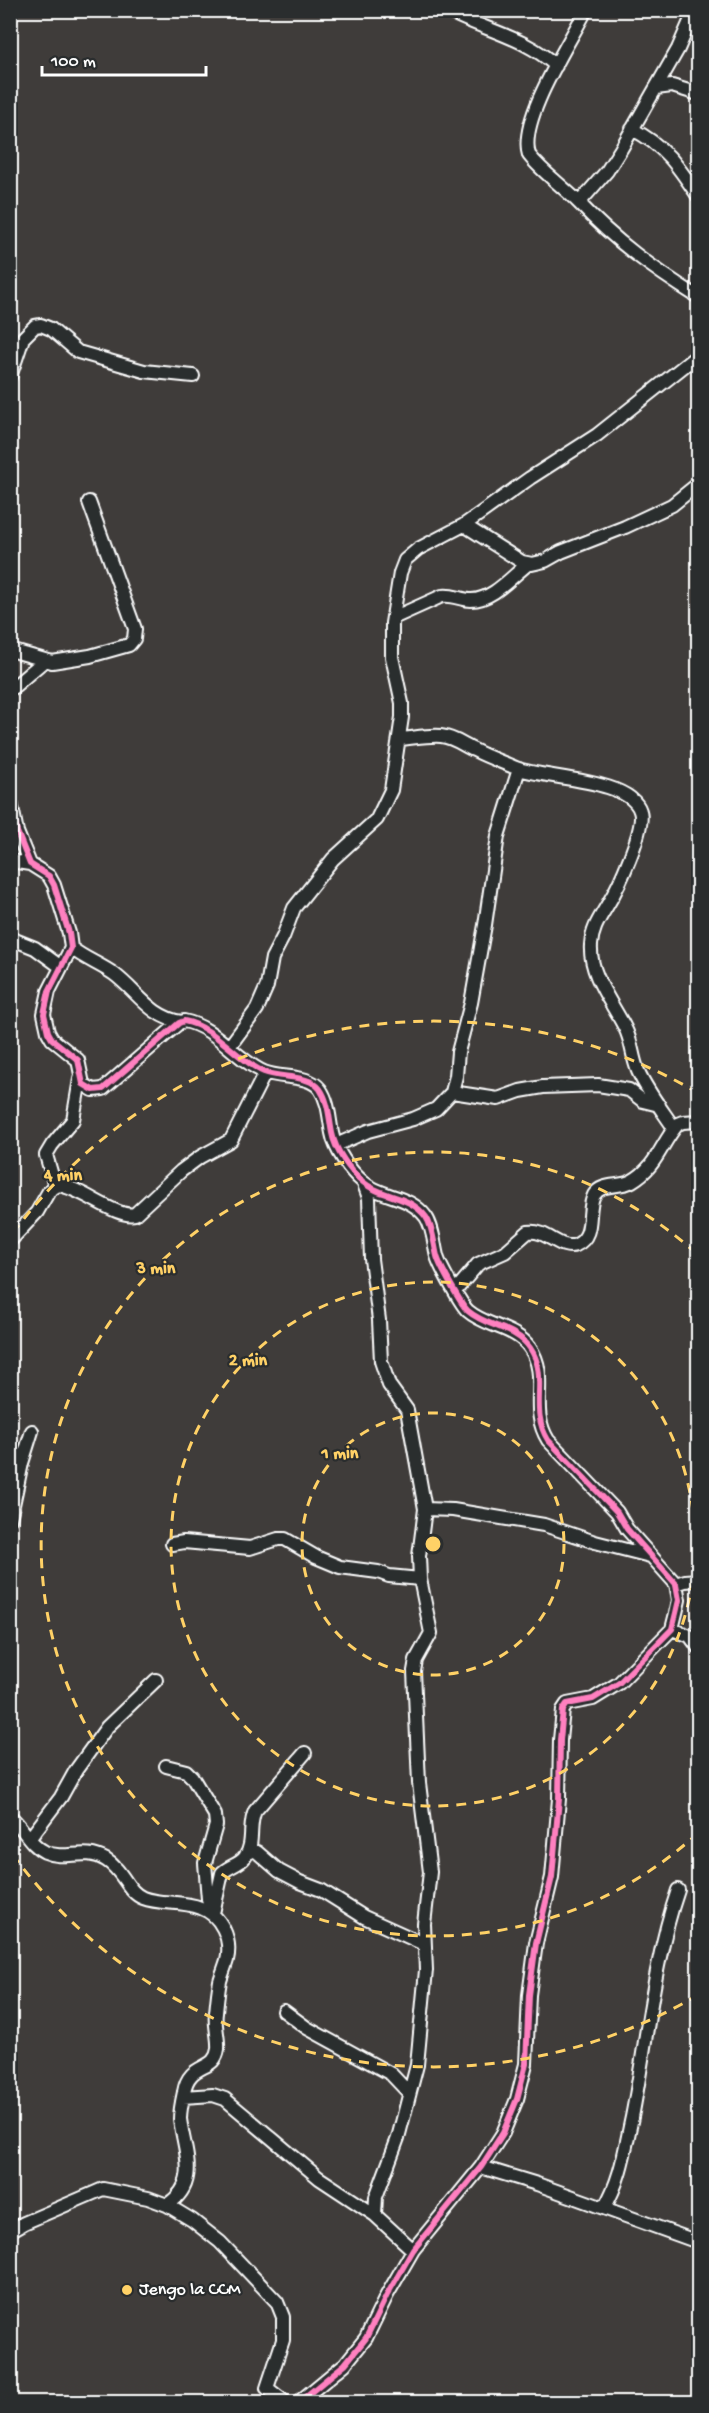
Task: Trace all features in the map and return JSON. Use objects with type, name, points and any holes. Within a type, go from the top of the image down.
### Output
[{"type":"street","points":[[446,10],[466,21],[543,53],[556,66]]},
{"type":"street","points":[[579,203],[607,171],[678,49],[695,10]]},
{"type":"street","points":[[585,11],[556,66],[528,128],[526,145],[529,155],[579,203],[588,215],[649,266],[699,297]]},
{"type":"street","points":[[656,88],[672,86],[695,93],[699,92]]},
{"type":"street","points":[[632,129],[648,137],[674,160],[699,196]]},
{"type":"street","points":[[10,377],[23,338],[35,326],[41,325],[51,329],[78,352],[144,371],[193,376]]},
{"type":"street","points":[[229,1047],[257,1009],[267,986],[272,958],[294,908],[333,859],[367,831],[384,808],[391,790],[400,739],[402,703],[392,657],[393,618],[400,573],[405,560],[437,537],[464,525],[530,477],[597,435],[699,355]]},
{"type":"street","points":[[393,618],[442,596],[448,595],[471,600],[484,597],[528,564],[545,561],[561,552],[656,514],[699,484]]},
{"type":"street","points":[[10,650],[45,660],[67,661],[129,645],[136,634],[88,502]]},
{"type":"street","points":[[464,525],[528,564]]},
{"type":"street","points":[[10,690],[45,660]]},
{"type":"street","points":[[400,739],[442,736],[519,769],[608,787],[634,801],[640,808],[640,824],[632,852],[609,903],[594,928],[591,946],[592,964],[626,1030],[640,1074],[674,1128]]},
{"type":"street","points":[[336,1145],[368,1131],[413,1119],[436,1109],[452,1092],[458,1052],[471,1003],[498,836],[519,769]]},
{"type":"street","points":[[10,797],[17,832],[30,864]]},
{"type":"street","points":[[10,861],[30,864],[49,876],[69,933],[71,948],[44,1005],[48,1032],[57,1045],[73,1054],[78,1060],[81,1079],[73,1120],[46,1155],[55,1186]]},
{"type":"street","points":[[10,938],[35,948],[61,967]]},
{"type":"street","points":[[71,948],[116,975],[154,1011],[167,1019],[195,1024],[265,1073],[302,1080],[318,1087],[328,1107],[336,1145],[364,1184],[369,1198],[371,1259],[379,1320],[381,1361],[389,1385],[407,1410],[425,1509],[419,1556],[420,1578],[431,1634],[416,1660],[414,1671],[419,1783],[430,1872],[424,1944],[426,1970],[417,2065],[398,2138],[376,2197],[375,2215]]},
{"type":"street","points":[[81,1079],[86,1087],[93,1090],[103,1089],[182,1022]]},
{"type":"street","points":[[10,1241],[37,1212],[49,1191],[55,1186],[69,1187],[124,1215],[135,1215],[181,1171],[231,1140],[265,1073]]},
{"type":"street","points":[[452,1092],[498,1099],[520,1091],[598,1085],[629,1090],[643,1101],[659,1105]]},
{"type":"street","points":[[456,1290],[478,1263],[505,1252],[528,1232],[543,1233],[564,1245],[572,1246],[580,1242],[587,1233],[591,1201],[595,1193],[606,1186],[629,1183],[641,1174],[665,1146],[674,1128],[682,1122],[699,1121]]},
{"type":"street","points":[[299,2403],[345,2364],[366,2338],[413,2250],[481,2167],[503,2133],[517,2098],[526,2064],[529,1995],[536,1943],[553,1866],[560,1799],[563,1710],[567,1704],[593,1699],[612,1688],[672,1629],[679,1600],[676,1584],[627,1529],[617,1512],[548,1440],[540,1427],[538,1404],[540,1380],[536,1361],[530,1348],[510,1332],[467,1310],[438,1260],[425,1216],[405,1200],[364,1184]]},
{"type":"street","points":[[10,1520],[22,1463],[32,1431]]},
{"type":"street","points":[[425,1509],[453,1510],[544,1525],[595,1542],[650,1556]]},
{"type":"street","points":[[172,1544],[184,1542],[243,1548],[285,1539],[316,1557],[340,1567],[370,1570],[389,1576],[420,1578]]},
{"type":"street","points":[[676,1584],[699,1580]]},
{"type":"street","points":[[672,1629],[690,1636],[699,1647]]},
{"type":"street","points":[[30,1838],[61,1797],[81,1762],[107,1727],[156,1680]]},
{"type":"street","points":[[213,1911],[222,1873],[242,1860],[249,1850],[251,1819],[255,1811],[306,1753]]},
{"type":"street","points":[[166,1766],[186,1771],[215,1815],[216,1825],[206,1863],[208,1899],[228,1944],[228,1958],[220,1980],[216,2013],[215,2030],[218,2046],[213,2061],[189,2075],[180,2111],[187,2149],[186,2184],[182,2193],[167,2205]]},
{"type":"street","points":[[10,1816],[36,1846],[51,1854],[91,1853],[116,1866],[132,1892],[140,1897],[151,1901],[178,1901],[213,1911]]},
{"type":"street","points":[[249,1850],[257,1852],[279,1871],[321,1890],[364,1917],[424,1944]]},
{"type":"street","points":[[604,2208],[619,2179],[644,2061],[654,1980],[678,1890]]},
{"type":"street","points":[[284,2010],[307,2028],[391,2074],[409,2093]]},
{"type":"street","points":[[183,2097],[213,2095],[225,2099],[320,2178],[375,2215],[413,2250]]},
{"type":"street","points":[[481,2167],[537,2184],[699,2241]]},
{"type":"street","points":[[10,2231],[103,2189],[167,2205],[208,2231],[277,2302],[283,2317],[283,2340],[267,2388],[285,2403]]},
{"type":"cycle path","points":[[10,797],[17,832],[30,864],[49,876],[69,933],[71,948],[49,991],[44,1014],[52,1039],[78,1060],[83,1084],[93,1090],[103,1089],[184,1021],[206,1030],[244,1060],[264,1072],[302,1079],[315,1084],[325,1099],[336,1146],[353,1172],[370,1187],[412,1204],[419,1210],[426,1217],[430,1226],[442,1268],[465,1308],[483,1321],[509,1331],[530,1348],[536,1359],[540,1416],[542,1428],[548,1440],[617,1512],[627,1529],[676,1584],[679,1600],[672,1629],[619,1683],[593,1699],[567,1704],[563,1710],[559,1799],[552,1877],[536,1943],[529,1995],[526,2064],[517,2099],[503,2133],[481,2167],[413,2250],[366,2338],[345,2364],[299,2402]]},
{"type":"place","name":"Jengo la CCM","points":[[127,2290]]}]
